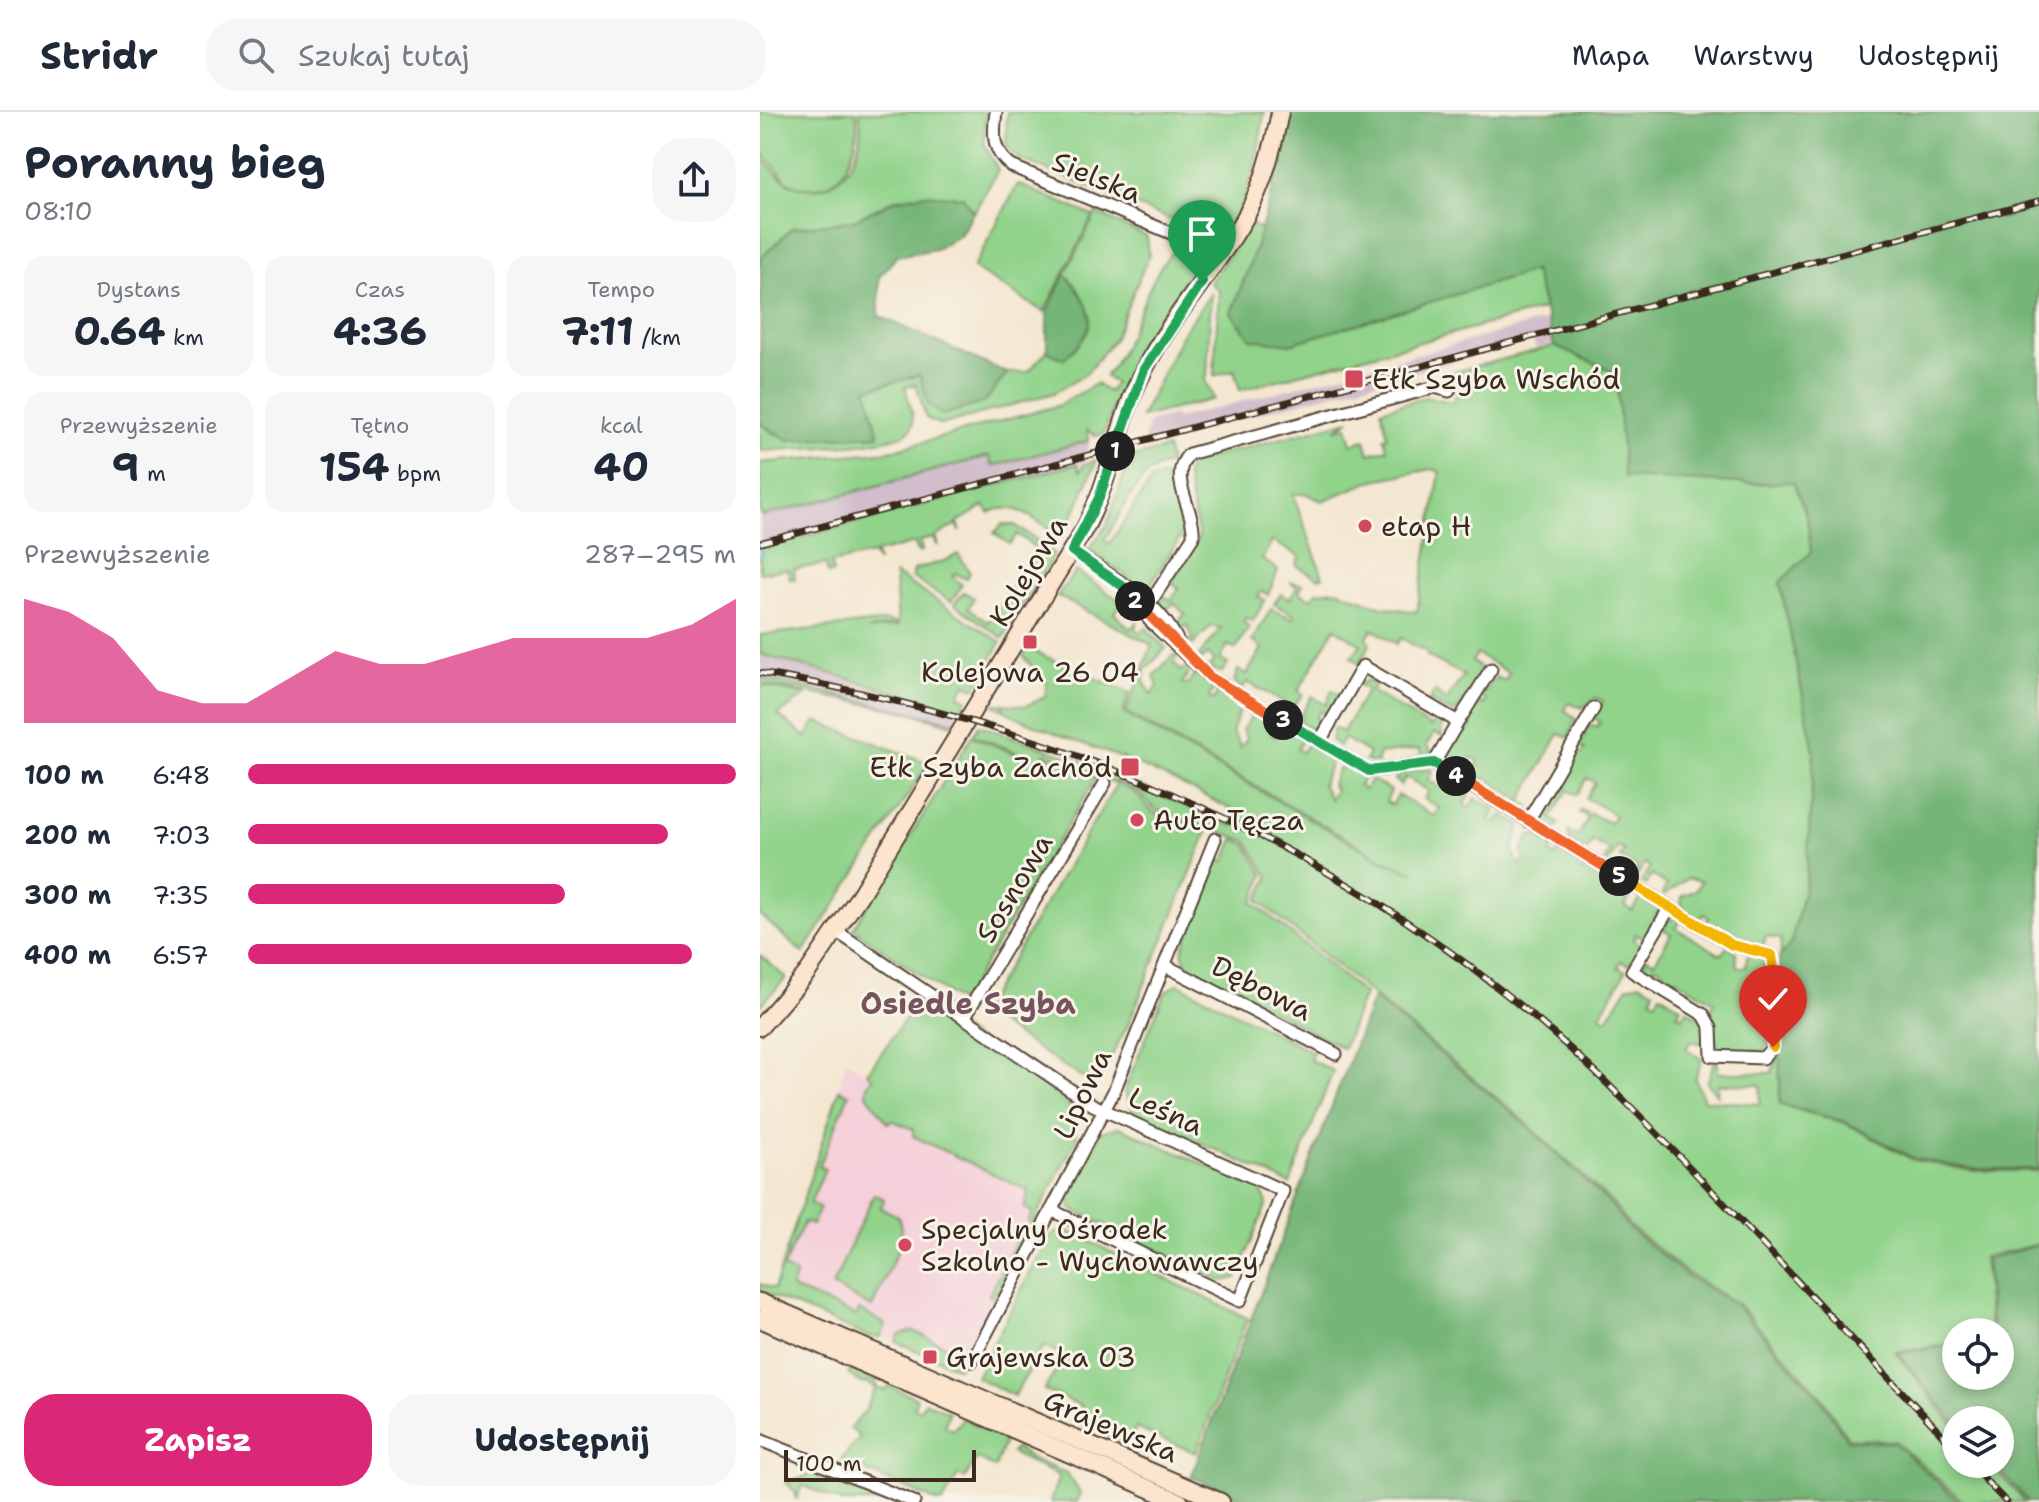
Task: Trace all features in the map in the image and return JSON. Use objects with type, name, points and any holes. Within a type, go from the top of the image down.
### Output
[{"type":"street","name":"Sielska","points":[[996,112],[994,142],[997,151],[1011,166],[1221,254]]},
{"type":"street","name":"Kolejowa","points":[[760,1027],[793,990],[836,931],[1072,551],[1099,498],[1124,418],[1144,369],[1253,202],[1265,172],[1280,112]]},
{"type":"street","points":[[1150,603],[1193,537],[1179,474],[1181,463],[1189,454],[1435,387],[1449,391]]},
{"type":"street","points":[[1072,551],[1150,603],[1169,621],[1179,646]]},
{"type":"street","points":[[1124,587],[1153,624],[1210,677],[1369,771],[1434,763],[1528,821],[1670,907],[1732,945],[1772,955],[1774,1018],[1770,1054],[1763,1058],[1712,1056],[1711,1028],[1704,1015],[1632,971],[1670,907]]},
{"type":"street","points":[[1320,741],[1363,666],[1458,722]]},
{"type":"street","points":[[1434,763],[1491,669]]},
{"type":"street","points":[[1528,821],[1594,708]]},
{"type":"street","name":"Sosnowa","points":[[964,1018],[1105,783]]},
{"type":"street","name":"Lipowa","points":[[972,1361],[1104,1110],[1166,966],[1215,839]]},
{"type":"street","name":"Leśna","points":[[836,931],[1104,1110],[1283,1191],[1240,1301],[1051,1210]]},
{"type":"street","name":"Dębowa","points":[[1166,966],[1336,1054]]},
{"type":"street","name":"Grajewska","points":[[760,1302],[1221,1502]]},
{"type":"street","name":"Grajewska","points":[[760,1319],[1164,1499]]},
{"type":"street","points":[[762,1440],[914,1502]]},
{"type":"street","points":[[1164,1499],[1169,1479]]},
{"type":"shaded area","points":[[1545,320],[1552,344],[1536,349],[1533,340],[1164,438],[1165,442],[1142,448],[1149,422],[1175,415],[1176,419]]},
{"type":"shaded area","points":[[1090,440],[1084,462],[760,548],[760,512],[764,515],[989,456],[993,466]]},
{"type":"shaded area","points":[[760,654],[960,710],[955,722],[760,678]]},
{"type":"shaded area","name":"Specjalny Ośrodek Szkolno - Wychowawczy","points":[[847,1060],[1046,1200],[958,1368],[774,1290]]},
{"type":"green space","points":[[760,112],[856,112],[854,147],[844,170],[826,185],[812,188],[789,184],[760,150]]},
{"type":"green space","points":[[859,112],[986,112],[984,144],[998,170],[974,212],[962,197],[895,199],[852,221],[792,228],[760,262],[760,153],[777,174],[795,186],[813,189],[830,184],[844,173],[855,157],[860,136]]},
{"type":"green space","points":[[1007,112],[1264,112],[1244,200],[1227,229],[1216,238],[1019,159],[1006,147]]},
{"type":"green space","points":[[1290,112],[2039,112],[2039,1169],[1972,1169],[1913,1158],[1845,1122],[1780,1104],[1779,958],[1791,943],[1806,881],[1814,751],[1780,582],[1811,552],[1807,517],[1793,482],[1757,484],[1624,477],[1616,373],[1554,346],[1534,271],[1290,344],[1251,339],[1231,313],[1265,214]]},
{"type":"green space","points":[[1018,184],[1093,216],[1044,312],[973,268]]},
{"type":"green space","points":[[925,194],[963,197],[973,212],[960,235],[936,249],[897,256],[879,277],[879,316],[1007,373],[984,403],[942,415],[928,404],[920,375],[867,389],[879,435],[788,440],[760,423],[761,258],[792,228],[852,221],[895,200]]},
{"type":"green space","points":[[1096,213],[1147,237],[1149,255],[1114,339],[1086,374],[1054,393],[941,425],[926,418],[916,384],[905,387],[913,421],[910,430],[901,436],[840,446],[760,451],[760,423],[774,434],[878,435],[866,389],[920,375],[928,404],[984,403],[1007,373],[1028,372],[1047,351],[1063,359],[1078,289],[1065,274]]},
{"type":"green space","points":[[1253,225],[1262,231],[1231,313],[1290,344],[1534,271],[1544,309],[1240,390],[1234,370],[1214,376],[1219,290],[1210,283],[1247,227]]},
{"type":"green space","points":[[1177,249],[1194,256],[1196,267],[1131,367],[1104,434],[1096,436],[1087,430],[1088,441],[992,466],[989,456],[763,516],[760,512],[760,463],[890,451],[1057,406],[1096,384],[1109,392],[1115,383],[1105,376],[1125,345],[1158,271]]},
{"type":"green space","points":[[1065,274],[1083,298],[1090,318],[1084,338],[1063,359],[1047,351],[1047,312]]},
{"type":"green space","points":[[1211,293],[1207,377],[1204,378],[1214,399],[1141,417],[1182,334]]},
{"type":"green space","points":[[1554,346],[1616,373],[1757,484],[1793,481],[1807,517],[1811,552],[1780,583],[1814,751],[1806,881],[1791,943],[1780,956],[1781,939],[1766,936],[1763,947],[1732,939],[1736,933],[1731,930],[1726,936],[1706,923],[1709,918],[1704,914],[1700,920],[1681,907],[1682,896],[1696,890],[1701,881],[1688,878],[1665,895],[1662,894],[1667,885],[1652,875],[1646,885],[1641,882],[1650,867],[1645,863],[1635,879],[1632,877],[1638,867],[1620,857],[1624,850],[1618,847],[1608,863],[1604,860],[1610,851],[1593,841],[1587,850],[1570,841],[1568,831],[1578,836],[1588,818],[1579,812],[1581,810],[1610,823],[1615,815],[1586,798],[1595,783],[1587,778],[1577,795],[1568,790],[1551,818],[1559,824],[1557,827],[1550,829],[1539,821],[1539,812],[1547,816],[1564,788],[1556,783],[1575,751],[1581,754],[1585,749],[1578,745],[1590,724],[1597,727],[1600,722],[1594,718],[1603,701],[1596,698],[1583,708],[1569,703],[1565,710],[1576,719],[1568,738],[1559,734],[1521,801],[1530,806],[1520,810],[1515,809],[1520,800],[1485,777],[1479,785],[1471,780],[1479,761],[1472,757],[1460,772],[1449,767],[1444,759],[1461,727],[1468,731],[1471,727],[1464,722],[1477,701],[1484,705],[1486,701],[1480,696],[1496,677],[1505,681],[1509,673],[1477,654],[1472,661],[1480,668],[1475,687],[1462,706],[1452,713],[1429,701],[1435,691],[1446,701],[1464,675],[1401,638],[1397,644],[1372,629],[1367,637],[1370,645],[1359,663],[1351,657],[1361,645],[1335,628],[1298,691],[1303,694],[1287,715],[1284,714],[1289,705],[1247,682],[1242,690],[1234,682],[1238,670],[1247,674],[1262,648],[1252,641],[1271,609],[1293,619],[1294,615],[1274,604],[1281,594],[1290,599],[1297,587],[1290,582],[1303,584],[1299,592],[1311,599],[1316,592],[1337,590],[1379,606],[1417,612],[1440,472],[1433,469],[1374,480],[1322,501],[1307,494],[1293,494],[1323,577],[1318,578],[1296,565],[1300,557],[1272,541],[1262,559],[1278,570],[1268,595],[1262,591],[1258,596],[1265,600],[1253,621],[1246,617],[1243,622],[1249,627],[1236,649],[1228,645],[1220,659],[1228,664],[1222,672],[1208,668],[1215,661],[1208,654],[1201,660],[1199,656],[1221,628],[1211,626],[1193,645],[1186,645],[1184,643],[1193,639],[1188,626],[1178,629],[1176,624],[1185,614],[1174,603],[1165,611],[1158,603],[1163,595],[1171,600],[1179,588],[1171,583],[1199,537],[1186,475],[1193,458],[1198,456],[1200,460],[1350,420],[1335,430],[1347,426],[1352,444],[1365,440],[1369,454],[1387,449],[1384,438],[1388,437],[1381,410],[1425,397],[1452,402],[1460,389],[1458,382],[1447,374]]},
{"type":"green space","points":[[1167,448],[1170,464],[1158,467],[1139,483],[1104,540],[1109,544],[1153,478],[1169,476],[1183,533],[1150,585],[1141,587],[1089,549],[1107,525],[1130,458]]},
{"type":"green space","points":[[1097,460],[1068,527],[1052,531],[1022,512],[1007,508],[989,513],[984,506],[958,522],[961,532],[956,524],[936,537],[938,546],[933,538],[920,541],[922,551],[918,552],[915,543],[876,553],[878,562],[873,554],[831,563],[833,573],[828,574],[826,564],[794,569],[795,579],[790,579],[788,569],[760,573],[760,548],[1077,464],[1080,471],[1084,464]]},
{"type":"green space","points":[[1003,524],[1015,525],[1051,550],[1054,556],[1003,638],[954,604],[964,592],[974,598],[968,608],[988,622],[1037,549],[1017,534],[1010,544],[994,533]]},
{"type":"green space","points":[[958,554],[970,573],[966,579],[955,573],[952,576],[962,585],[951,602],[911,577],[915,569]]},
{"type":"green space","points":[[1076,571],[1123,603],[1114,613],[1130,629],[1138,621],[1135,628],[1139,633],[1146,628],[1166,648],[1145,670],[1144,682],[1152,694],[1158,686],[1154,676],[1172,656],[1178,655],[1174,663],[1181,671],[1189,665],[1192,668],[1182,683],[1187,685],[1196,673],[1214,687],[1209,698],[1214,700],[1219,690],[1239,701],[1241,707],[1232,732],[1241,747],[1247,739],[1242,730],[1253,714],[1276,724],[1271,734],[1275,737],[1281,727],[1303,739],[1297,749],[1302,752],[1308,743],[1329,755],[1332,760],[1322,784],[1330,799],[1335,791],[1332,784],[1338,769],[1349,766],[1365,775],[1359,786],[1364,790],[1371,779],[1391,791],[1386,802],[1392,805],[1398,795],[1434,816],[1439,808],[1424,799],[1429,791],[1406,777],[1401,785],[1395,780],[1399,773],[1429,769],[1433,771],[1428,780],[1445,790],[1450,782],[1470,794],[1464,805],[1469,808],[1475,798],[1496,810],[1490,820],[1495,823],[1502,814],[1520,825],[1513,851],[1520,866],[1525,859],[1522,851],[1530,836],[1536,835],[1554,845],[1550,853],[1555,857],[1561,849],[1581,860],[1577,869],[1582,872],[1587,864],[1629,889],[1631,896],[1625,906],[1632,911],[1642,897],[1659,910],[1645,939],[1636,934],[1633,940],[1641,945],[1629,965],[1621,961],[1618,967],[1626,971],[1600,1015],[1607,1019],[1628,986],[1640,983],[1654,991],[1651,998],[1656,1001],[1660,994],[1681,1007],[1677,1014],[1683,1017],[1687,1010],[1703,1021],[1705,1044],[1691,1041],[1686,1049],[1702,1059],[1695,1079],[1704,1100],[1760,1104],[1761,1085],[1718,1084],[1717,1095],[1707,1083],[1714,1062],[1718,1063],[1718,1073],[1772,1073],[1777,1057],[1779,991],[1780,1105],[1845,1123],[1913,1160],[1972,1171],[2039,1171],[2039,1244],[1984,1257],[1989,1318],[1942,1318],[1942,1346],[1895,1352],[1942,1411],[1942,1478],[2003,1478],[2026,1502],[1964,1502],[1895,1441],[1848,1438],[1821,1396],[1738,1304],[1687,1273],[1630,1226],[1612,1203],[1522,1119],[1258,900],[1269,877],[1247,841],[1155,810],[1138,791],[1117,780],[1114,783],[1046,753],[1041,762],[973,735],[979,725],[1090,764],[1232,826],[1239,813],[1143,767],[1042,728],[992,704],[1003,704],[1004,709],[1004,704],[1026,706],[1045,697],[1047,684],[1023,656],[1028,649],[1130,693],[1123,713],[1385,862],[1415,873],[1386,861],[1126,712],[1152,645],[1057,596]]},
{"type":"green space","points":[[895,574],[1001,642],[975,688],[966,684],[959,695],[967,699],[960,710],[760,654],[760,635],[889,621],[896,624],[868,630],[898,626]]},
{"type":"green space","points":[[760,678],[955,722],[953,725],[909,712],[760,684]]},
{"type":"green space","points":[[1367,680],[1376,683],[1371,691],[1431,727],[1436,719],[1441,723],[1442,737],[1434,733],[1426,746],[1433,752],[1421,758],[1420,749],[1378,754],[1378,763],[1365,761],[1369,753],[1344,738],[1339,746],[1331,740],[1334,728],[1343,732],[1367,690],[1359,685]]},
{"type":"green space","points":[[764,686],[806,695],[778,715],[806,737],[816,721],[929,763],[803,953],[760,915],[760,689]]},
{"type":"green space","points":[[1332,690],[1340,695],[1328,715],[1320,711],[1316,718],[1323,723],[1315,730],[1301,724],[1300,717],[1312,696],[1326,705]]},
{"type":"green space","points":[[972,736],[1040,764],[1046,756],[1096,778],[961,1003],[853,929]]},
{"type":"green space","points":[[1117,783],[1136,793],[1153,813],[1208,830],[1128,1025],[1100,1077],[1084,1079],[981,1012]]},
{"type":"green space","points":[[1234,839],[1246,844],[1264,875],[1253,902],[1364,994],[1343,1048],[1186,965],[1182,951],[1219,859],[1225,861]]},
{"type":"green space","points":[[1677,917],[1681,920],[1676,928],[1721,955],[1727,947],[1736,952],[1737,967],[1746,967],[1747,957],[1751,954],[1767,958],[1771,987],[1761,987],[1760,993],[1770,994],[1769,1018],[1760,1018],[1759,1024],[1769,1025],[1769,1042],[1763,1051],[1720,1049],[1712,1026],[1714,1002],[1675,979],[1670,987],[1667,984],[1671,976],[1655,966],[1650,975],[1643,969],[1646,957],[1655,962],[1671,934],[1663,929],[1669,920]]},
{"type":"green space","points":[[760,955],[786,978],[760,1006]]},
{"type":"green space","points":[[1178,984],[1313,1052],[1310,1060],[1333,1071],[1290,1184],[1134,1112],[1124,1091],[1165,992]]},
{"type":"green space","points":[[1373,998],[1521,1120],[1611,1205],[1629,1228],[1686,1275],[1737,1306],[1820,1398],[1847,1440],[1894,1443],[1960,1502],[1250,1502],[1191,1477]]},
{"type":"green space","points":[[919,1000],[1068,1102],[1077,1138],[994,1298],[989,1295],[1022,1228],[1027,1231],[1031,1224],[1028,1222],[1032,1212],[1024,1208],[1029,1191],[913,1136],[913,1129],[891,1120],[888,1123],[866,1093],[867,1085],[873,1078],[867,1073]]},
{"type":"green space","points":[[839,1090],[849,1094],[819,1166],[825,1169],[810,1203],[820,1208],[812,1225],[804,1222],[783,1268],[796,1274],[791,1288],[856,1316],[859,1310],[886,1325],[880,1338],[866,1336],[760,1291],[760,1284],[774,1289]]},
{"type":"green space","points":[[1119,1127],[1260,1189],[1267,1203],[1237,1278],[1222,1281],[1071,1209],[1069,1199],[1100,1132]]},
{"type":"green space","points":[[874,1194],[884,1199],[881,1208],[898,1216],[902,1231],[899,1237],[903,1239],[872,1307],[832,1286]]},
{"type":"green space","points":[[1064,1229],[1247,1318],[1196,1453],[1136,1428],[1128,1444],[1075,1421],[1082,1406],[1044,1390],[1065,1356],[1044,1346],[1014,1396],[976,1377],[1049,1237]]},
{"type":"green space","points":[[2039,1245],[2039,1502],[2029,1502],[2006,1478],[2014,1478],[2014,1406],[1942,1408],[1898,1353],[1942,1347],[1942,1390],[2014,1390],[2014,1318],[1991,1318],[1986,1259]]},
{"type":"green space","points":[[913,1331],[959,1352],[968,1348],[958,1368],[896,1342],[899,1335]]},
{"type":"green space","points":[[852,1370],[877,1381],[877,1388],[884,1391],[889,1386],[917,1398],[914,1407],[919,1410],[926,1402],[949,1412],[945,1426],[953,1430],[963,1418],[1005,1440],[995,1468],[977,1458],[965,1479],[958,1475],[943,1502],[938,1502],[841,1460],[860,1437],[850,1428],[864,1413],[876,1387],[866,1382],[863,1384],[848,1374]]},
{"type":"green space","points":[[1016,1448],[1035,1461],[1067,1473],[1080,1493],[1077,1502],[1050,1502],[1059,1476],[1011,1453]]},
{"type":"green space","points":[[811,1469],[877,1497],[878,1502],[842,1502],[802,1485],[796,1500],[795,1491],[786,1483],[807,1476]]},
{"type":"railway","points":[[760,543],[2039,201]]},
{"type":"railway","points":[[760,673],[867,694],[972,722],[1075,755],[1174,795],[1271,842],[1365,895],[1455,955],[1541,1023],[1592,1069],[1942,1434]]},
{"type":"railway","points":[[1983,1478],[2006,1502]]},
{"type":"place","name":"Ełk Szyba Wschód","points":[[1354,379]]},
{"type":"place","name":"etap H","points":[[1365,526]]},
{"type":"place","name":"Kolejowa 26 04","points":[[1030,642]]},
{"type":"place","name":"Ełk Szyba Zachód","points":[[1130,767]]},
{"type":"place","name":"Auto Tęcza","points":[[1137,820]]},
{"type":"place","name":"Specjalny Ośrodek Szkolno - Wychowawczy","points":[[905,1245]]},
{"type":"place","name":"Grajewska 03","points":[[930,1357]]},
{"type":"district","name":"Osiedle Szyba","points":[[968,1003]]},
{"type":"route","points":[[1202,282],[1144,369],[1124,418],[1099,498],[1072,551],[1124,587],[1153,624],[1210,677],[1369,771],[1434,763],[1732,945],[1772,955],[1775,960],[1773,1047]]}]
